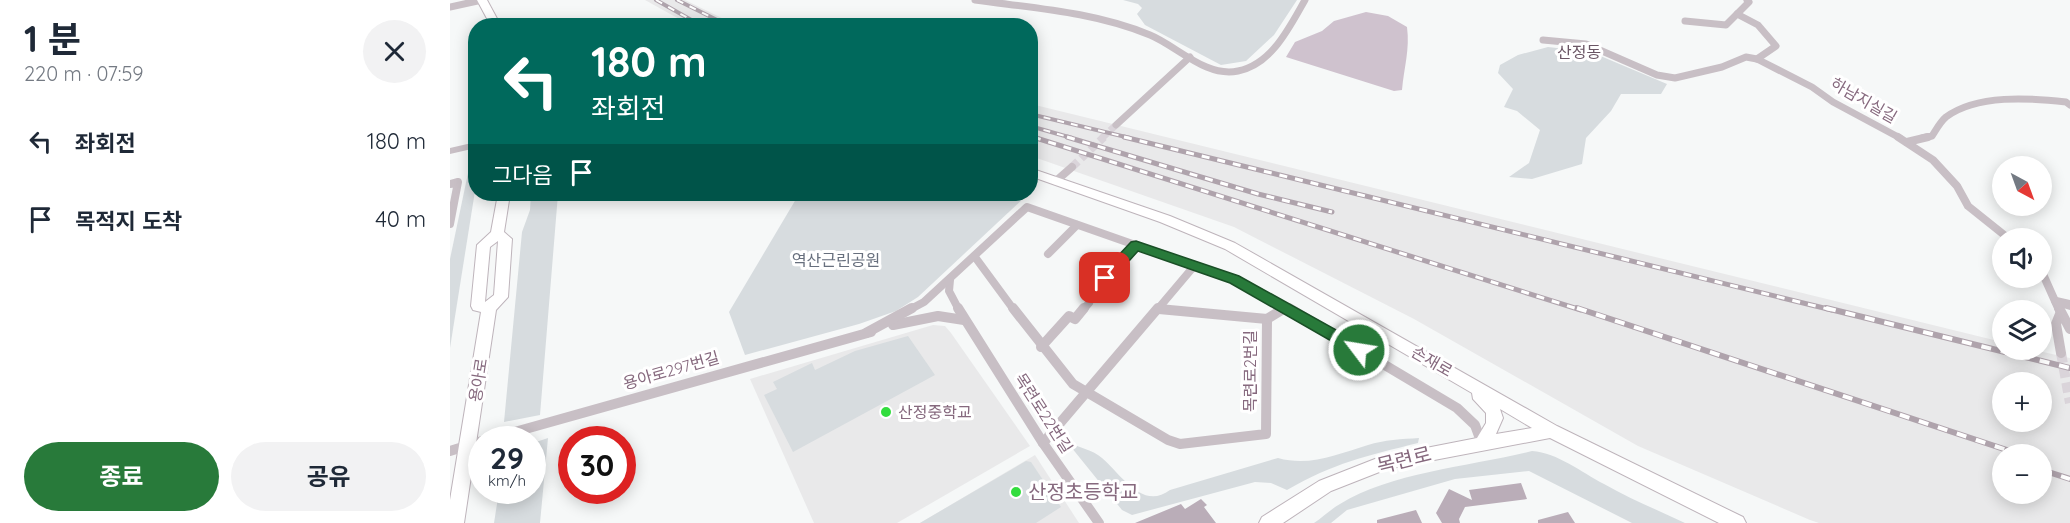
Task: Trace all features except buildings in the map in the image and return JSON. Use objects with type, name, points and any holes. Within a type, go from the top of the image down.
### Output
[{"type":"main road","points":[[482,0],[492,18]]},
{"type":"main road","name":"손재로","points":[[1038,175],[1165,219],[1230,246],[1551,431],[1737,523]]},
{"type":"main road","name":"용아로","points":[[489,308],[478,306],[484,245],[497,234],[503,201]]},
{"type":"main road","name":"용아로","points":[[477,426],[489,308],[501,297],[505,239],[497,234]]},
{"type":"main road","points":[[1457,376],[1491,406],[1496,414],[1495,423],[1482,444]]},
{"type":"main road","name":"목련로","points":[[1268,523],[1325,486],[1386,462],[1551,431]]},
{"type":"main road","name":"용아로","points":[[455,523],[468,471]]},
{"type":"street","points":[[450,7],[482,0]]},
{"type":"street","points":[[975,0],[1130,27],[1154,36],[1220,72],[1237,72],[1270,54],[1305,0]]},
{"type":"street","points":[[1685,21],[1726,25],[1749,2],[1747,0]]},
{"type":"street","points":[[1543,40],[1586,44],[1657,75],[1675,78],[1722,67],[1746,57],[1757,59],[1776,46],[1758,25],[1737,14]]},
{"type":"street","points":[[1116,125],[1190,57]]},
{"type":"street","name":"하남지실길","points":[[1757,59],[1812,87],[1833,102],[1907,142],[1933,160],[1957,186],[1968,206],[1996,228]]},
{"type":"street","points":[[1907,142],[1932,136],[1945,118],[1964,109],[2022,98],[2066,102],[2070,105]]},
{"type":"street","points":[[450,151],[468,146]]},
{"type":"street","points":[[1056,181],[1072,167]]},
{"type":"street","points":[[450,184],[458,182],[450,224]]},
{"type":"street","points":[[964,320],[935,317],[922,310],[926,300],[1028,207],[1234,280],[1287,307],[1457,408],[1475,425],[1482,444]]},
{"type":"street","points":[[1048,254],[1077,225]]},
{"type":"street","points":[[1105,278],[1136,245]]},
{"type":"street","points":[[975,257],[1041,347],[1073,384],[1088,392]]},
{"type":"street","points":[[1043,443],[1160,309],[1195,265]]},
{"type":"street","name":"목련로22번길","points":[[950,280],[949,291],[964,320],[1043,443],[1100,523]]},
{"type":"street","points":[[2051,288],[2070,328]]},
{"type":"street","points":[[938,294],[954,299],[951,312],[866,333],[938,294]]},
{"type":"street","points":[[1041,347],[1069,316],[1076,319],[1089,303]]},
{"type":"street","name":"목련로2번길","points":[[1088,392],[1168,440],[1180,444],[1266,434],[1267,319],[1287,307]]},
{"type":"street","points":[[2061,353],[2056,324],[2062,307]]},
{"type":"street","points":[[1160,309],[1267,319]]},
{"type":"street","name":"용아로297번길","points":[[536,426],[866,333]]},
{"type":"street","points":[[450,451],[468,445]]},
{"type":"shaded area","points":[[645,0],[685,0],[722,18],[677,18]]},
{"type":"shaded area","points":[[1366,12],[1388,16],[1407,27],[1407,51],[1402,90],[1394,91],[1286,57],[1295,42],[1322,31],[1334,21]]},
{"type":"shaded area","points":[[1038,106],[1992,340],[1992,360],[2052,360],[2052,354],[2070,358],[2070,523],[1819,523],[1638,446],[1414,319],[1234,227],[1038,158]]},
{"type":"shaded area","name":"산정중학교","points":[[933,325],[945,326],[951,333],[1030,446],[897,523],[814,523],[750,379]]},
{"type":"shaded area","name":"산정초등학교","points":[[1035,455],[1079,523],[920,523]]},
{"type":"green space","points":[[1123,0],[1297,0],[1274,35],[1246,61],[1221,65],[1145,25],[1137,14],[1142,8],[1138,4]]},
{"type":"green space","points":[[1548,47],[1591,52],[1667,84],[1661,94],[1621,94],[1611,111],[1586,138],[1582,164],[1532,179],[1509,177],[1529,163],[1540,130],[1517,111],[1504,107],[1513,89],[1498,73],[1500,65],[1518,55]]},
{"type":"green space","points":[[468,173],[468,201],[473,201],[450,348],[450,259]]},
{"type":"green space","points":[[531,201],[557,201],[540,415],[504,422],[522,232],[530,210]]},
{"type":"green space","name":"역산근린공원","points":[[795,201],[1021,201],[918,297],[896,311],[859,324],[745,355],[729,312]]},
{"type":"green space","points":[[908,336],[935,375],[793,452],[764,395],[777,389],[773,382],[812,363],[815,370],[855,351]]},
{"type":"green space","points":[[1419,438],[1418,443],[1366,456],[1335,467],[1287,490],[1271,483],[1255,482],[1132,515],[1122,510],[1067,442],[1098,455],[1124,481],[1141,493],[1150,496],[1160,495],[1278,458],[1313,460],[1380,442]]},
{"type":"green space","points":[[1532,451],[1560,459],[1624,495],[1685,523],[1632,523],[1529,471],[1455,479],[1347,510],[1331,523],[1314,523],[1340,504],[1383,484],[1433,471]]},
{"type":"green space","name":"산정초등학교","points":[[1026,461],[1031,462],[1061,507],[1036,523],[920,523]]},
{"type":"green space","points":[[497,504],[542,504],[540,523],[494,523]]},
{"type":"tunnel","points":[[1102,138],[1116,125]]},
{"type":"tunnel","points":[[1072,167],[1104,137]]},
{"type":"tunnel","points":[[2061,353],[2070,403]]},
{"type":"railway","points":[[656,0],[688,18]]},
{"type":"railway","points":[[677,0],[713,18]]},
{"type":"railway","points":[[1038,116],[1130,138]]},
{"type":"railway","points":[[1038,128],[1072,138]]},
{"type":"railway","points":[[1067,137],[1258,194],[1332,212]]},
{"type":"railway","points":[[1124,137],[1832,310]]},
{"type":"railway","points":[[1038,139],[1581,310]]},
{"type":"railway","points":[[1577,308],[1992,445]]},
{"type":"railway","points":[[1826,308],[2070,368]]},
{"type":"railway","points":[[2052,473],[2070,479]]},
{"type":"place","name":"산정중학교","points":[[886,412]]},
{"type":"place","name":"산정초등학교","points":[[1016,492]]},
{"type":"district","name":"산정동","points":[[1579,52]]},
{"type":"route","points":[[1105,278],[1136,245],[1234,280],[1287,307],[1359,350]]}]
